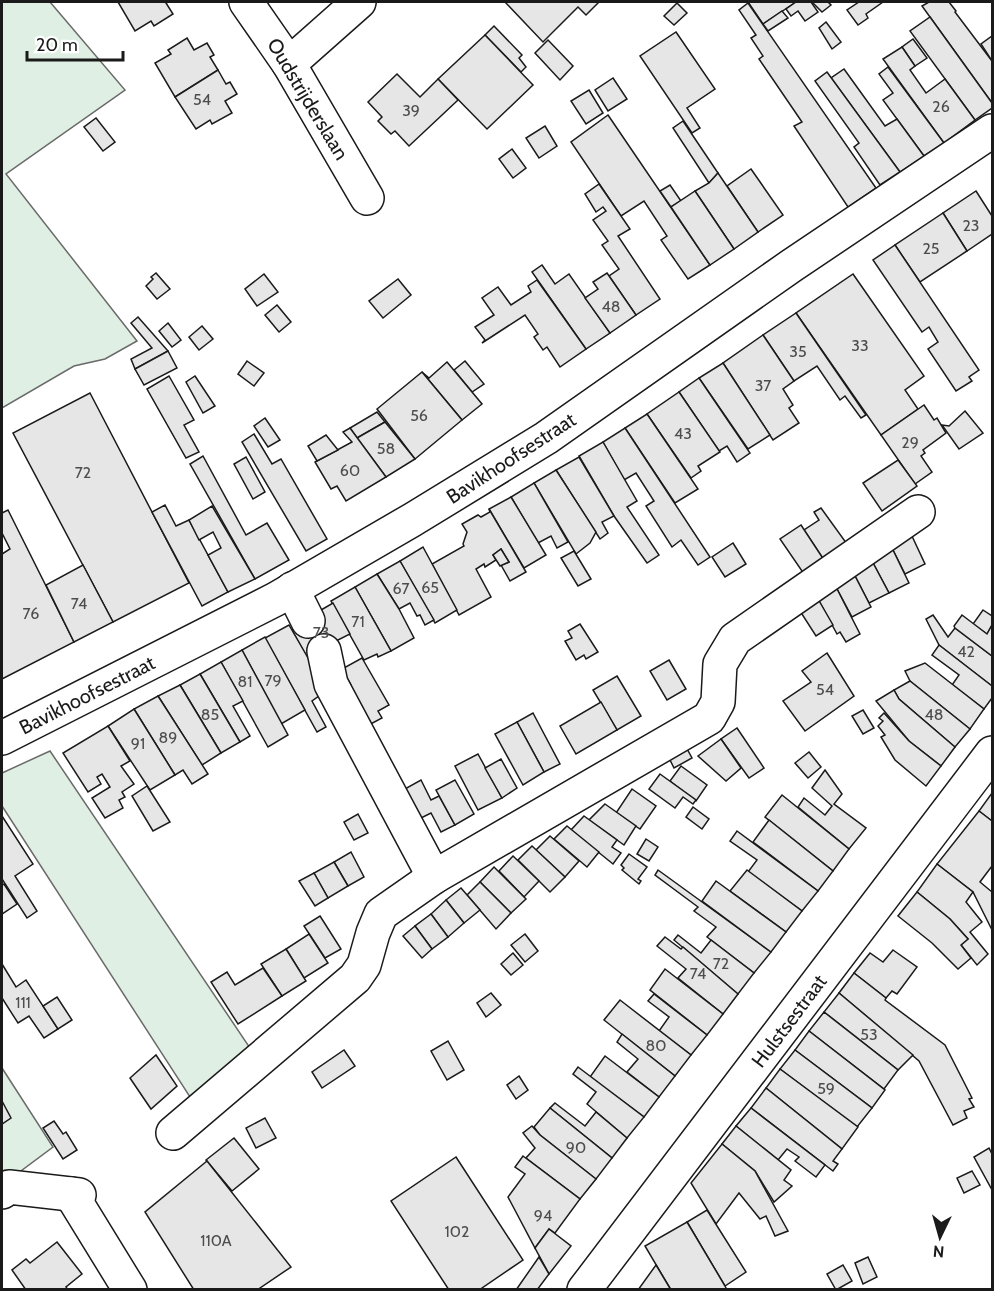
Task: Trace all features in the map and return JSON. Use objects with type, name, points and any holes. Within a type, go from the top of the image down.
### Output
[{"type":"street","name":"Oudstrijderslaan","points":[[246,2],[289,64],[367,198]]},
{"type":"street","points":[[289,64],[359,2]]},
{"type":"street","name":"Bavikhoofsestraat","points":[[2,738],[135,672],[292,589],[412,520],[546,438],[791,266],[993,131]]},
{"type":"street","points":[[173,1133],[355,978],[364,965],[381,914],[435,877],[709,718],[718,702],[720,664],[735,639],[918,512]]},
{"type":"street","points":[[292,589],[308,621]]},
{"type":"street","points":[[324,651],[331,684],[435,877]]},
{"type":"street","name":"Hulstsestraat","points":[[584,1290],[993,753]]},
{"type":"street","points":[[2,1192],[9,1186],[75,1194],[130,1290]]},
{"type":"green space","points":[[2,2],[50,2],[125,90],[6,174],[137,341],[105,359],[74,366],[2,408]]},
{"type":"green space","points":[[50,751],[250,1048],[190,1097],[2,806],[2,773]]},
{"type":"green space","points":[[2,1068],[53,1147],[2,1185]]},
{"type":"building","points":[[118,2],[168,2],[166,3],[173,14],[154,26],[151,21],[135,31]]},
{"type":"building","points":[[505,2],[599,2],[586,15],[578,7],[543,42]]},
{"type":"building","points":[[748,2],[796,2],[763,24]]},
{"type":"building","points":[[796,2],[811,2],[818,12],[805,21],[798,11],[791,16],[786,9]]},
{"type":"building","points":[[812,2],[828,2],[831,5],[822,12]]},
{"type":"building","points":[[859,2],[883,2],[866,14],[868,18],[858,25],[847,10]]},
{"type":"building","points":[[929,2],[949,2],[992,61],[992,103],[922,6]]},
{"type":"building","points":[[677,3],[687,13],[674,25],[664,16]]},
{"type":"building","points":[[748,3],[876,188],[848,207],[794,126],[802,122],[759,59],[763,56],[751,38],[756,35],[739,10]]},
{"type":"building","points":[[782,11],[788,18],[768,31],[763,24]]},
{"type":"building","points":[[930,17],[992,103],[992,108],[975,120],[910,31]]},
{"type":"building","points":[[826,22],[841,42],[832,49],[819,28]]},
{"type":"building","points":[[494,26],[522,55],[519,58],[526,67],[521,72],[485,35]]},
{"type":"building","points":[[676,32],[715,89],[687,108],[700,128],[692,133],[640,56]]},
{"type":"building","points":[[485,35],[533,85],[487,129],[438,79]]},
{"type":"building","points":[[992,36],[992,61],[981,44]]},
{"type":"building","points":[[187,38],[194,50],[207,43],[214,55],[210,57],[218,70],[175,97],[155,63],[171,54],[168,50]]},
{"type":"building","points":[[913,39],[927,58],[915,66],[902,47]]},
{"type":"building","points":[[548,40],[573,66],[560,80],[535,53]]},
{"type":"building","points":[[902,47],[915,66],[910,70],[926,93],[945,79],[975,120],[944,143],[883,59]]},
{"type":"building","points":[[888,67],[944,143],[924,156],[883,100],[893,93],[879,74]]},
{"type":"building","points":[[844,69],[885,126],[897,119],[924,156],[900,172],[831,78]]},
{"type":"building","points":[[218,70],[226,84],[230,82],[237,94],[225,101],[232,113],[212,124],[210,120],[196,129],[175,97]]},
{"type":"building","points":[[827,72],[900,172],[880,185],[854,147],[859,143],[815,81]]},
{"type":"building","points":[[397,74],[420,97],[438,79],[458,100],[409,146],[395,131],[391,134],[378,121],[382,117],[368,102]]},
{"type":"building","points":[[613,78],[627,99],[608,111],[595,90]]},
{"type":"building","points":[[589,90],[603,113],[586,124],[571,101]]},
{"type":"building","points":[[608,115],[710,265],[688,279],[661,240],[667,236],[644,201],[621,216],[571,142]]},
{"type":"building","points":[[96,118],[115,142],[103,151],[84,127]]},
{"type":"building","points":[[683,121],[718,173],[709,183],[673,128]]},
{"type":"building","points":[[545,126],[557,146],[539,158],[526,138]]},
{"type":"building","points":[[512,149],[526,168],[513,178],[499,159]]},
{"type":"building","points":[[751,169],[783,215],[758,232],[727,186]]},
{"type":"building","points":[[718,173],[758,232],[734,249],[695,191],[709,183]]},
{"type":"building","points":[[599,184],[630,229],[618,236],[660,299],[636,315],[609,276],[619,269],[602,245],[608,241],[593,220],[606,211],[603,207],[596,212],[585,194]]},
{"type":"building","points":[[670,185],[681,201],[671,207],[660,191]]},
{"type":"building","points":[[695,191],[734,249],[710,265],[671,207]]},
{"type":"building","points":[[976,191],[992,216],[992,234],[967,251],[943,213]]},
{"type":"building","points":[[943,213],[967,251],[920,282],[895,245]]},
{"type":"building","points":[[895,245],[979,370],[969,377],[972,381],[956,391],[928,349],[938,342],[929,327],[922,332],[873,260]]},
{"type":"building","points":[[542,265],[555,284],[569,274],[610,333],[586,349],[532,272]]},
{"type":"building","points":[[156,273],[170,289],[157,299],[146,286]]},
{"type":"building","points":[[607,273],[636,315],[610,333],[585,298],[598,289],[593,282]]},
{"type":"building","points":[[264,274],[278,292],[257,306],[245,289]]},
{"type":"building","points":[[853,274],[924,376],[905,390],[918,409],[881,435],[796,313]]},
{"type":"building","points":[[398,279],[411,295],[383,318],[369,301]]},
{"type":"building","points":[[537,280],[586,349],[560,367],[547,347],[543,350],[534,337],[538,334],[525,315],[482,343],[485,340],[475,327],[494,315],[482,298],[498,287],[511,305],[531,292],[528,286]]},
{"type":"building","points":[[277,305],[291,322],[279,332],[265,315]]},
{"type":"building","points":[[796,313],[866,415],[861,418],[845,396],[840,400],[817,366],[794,381],[763,335]]},
{"type":"building","points":[[138,317],[168,351],[135,369],[131,359],[152,348],[131,323]]},
{"type":"building","points":[[168,323],[181,340],[172,347],[159,331]]},
{"type":"building","points":[[202,326],[213,339],[199,350],[189,337]]},
{"type":"building","points":[[763,335],[794,381],[783,389],[793,405],[789,408],[799,423],[773,440],[723,363]]},
{"type":"building","points":[[168,351],[177,368],[144,385],[135,369]]},
{"type":"building","points":[[247,361],[264,373],[254,386],[238,374]]},
{"type":"building","points":[[465,361],[484,384],[472,392],[454,370]]},
{"type":"building","points":[[447,362],[482,404],[462,420],[422,372],[429,378]]},
{"type":"building","points":[[723,363],[770,435],[748,449],[699,378]]},
{"type":"building","points":[[422,372],[462,420],[415,459],[377,409]]},
{"type":"building","points":[[169,376],[194,420],[184,425],[199,452],[186,458],[147,389]]},
{"type":"building","points":[[195,376],[215,406],[203,413],[186,382]]},
{"type":"building","points":[[699,378],[750,453],[737,462],[727,446],[719,451],[679,392]]},
{"type":"building","points":[[679,392],[720,452],[698,466],[701,471],[691,478],[647,414]]},
{"type":"building","points":[[90,393],[189,583],[113,622],[13,433]]},
{"type":"building","points":[[924,405],[934,420],[937,418],[946,433],[923,450],[925,453],[921,456],[932,472],[915,484],[881,435]]},
{"type":"building","points":[[965,411],[983,433],[959,449],[942,425],[949,426]]},
{"type":"building","points":[[377,412],[385,422],[357,438],[350,428]]},
{"type":"building","points":[[647,414],[698,489],[675,503],[625,428]]},
{"type":"building","points":[[265,418],[280,440],[268,447],[254,426]]},
{"type":"building","points":[[385,422],[415,459],[386,477],[357,438]]},
{"type":"building","points":[[350,428],[386,477],[346,501],[337,486],[331,489],[315,462],[352,442],[343,432]]},
{"type":"building","points":[[625,428],[710,557],[698,565],[681,540],[672,547],[646,506],[654,501],[636,473],[624,480],[603,442]]},
{"type":"building","points":[[254,434],[272,464],[281,459],[327,539],[306,551],[242,442]]},
{"type":"building","points":[[326,435],[338,450],[317,461],[308,446]]},
{"type":"building","points":[[603,442],[637,501],[627,507],[659,555],[647,563],[614,516],[579,456]]},
{"type":"building","points":[[203,456],[246,535],[267,523],[289,560],[255,579],[190,464]]},
{"type":"building","points":[[246,457],[265,492],[253,499],[234,464]]},
{"type":"building","points":[[579,457],[614,516],[602,522],[608,533],[600,539],[556,470]]},
{"type":"building","points":[[898,460],[917,486],[882,511],[863,483]]},
{"type":"building","points":[[556,470],[596,532],[590,543],[576,554],[534,483]]},
{"type":"building","points":[[534,483],[568,542],[557,548],[551,536],[538,543],[511,497]]},
{"type":"building","points":[[511,497],[546,555],[524,568],[489,509]]},
{"type":"building","points":[[165,505],[176,526],[189,520],[228,592],[202,606],[152,512]]},
{"type":"building","points":[[212,506],[255,579],[228,592],[208,555],[221,548],[213,532],[199,540],[189,520]]},
{"type":"building","points":[[821,508],[847,544],[824,560],[804,530],[819,520],[814,512]]},
{"type":"building","points":[[489,509],[526,572],[510,581],[501,565],[509,562],[501,549],[493,555],[496,560],[485,567],[484,564],[476,569],[491,597],[459,615],[432,564],[464,546],[467,532],[462,524],[478,515],[481,517],[490,512]]},
{"type":"building","points":[[8,510],[74,642],[2,679],[2,554],[10,549],[2,533],[2,513]]},
{"type":"building","points":[[801,525],[824,560],[804,574],[780,539]]},
{"type":"building","points":[[911,534],[925,564],[905,574],[892,548]]},
{"type":"building","points":[[733,543],[746,564],[725,577],[712,557]]},
{"type":"building","points":[[423,547],[457,610],[435,623],[400,561]]},
{"type":"building","points":[[892,548],[909,583],[889,593],[872,561]]},
{"type":"building","points":[[501,549],[509,562],[500,566],[493,555]]},
{"type":"building","points":[[574,551],[591,579],[578,586],[561,558]]},
{"type":"building","points":[[400,561],[434,620],[425,625],[410,603],[399,609],[377,574]]},
{"type":"building","points":[[872,561],[889,593],[869,603],[854,574]]},
{"type":"building","points":[[83,565],[113,622],[74,642],[46,585]]},
{"type":"building","points":[[377,574],[414,638],[391,651],[355,587]]},
{"type":"building","points":[[854,574],[871,607],[852,617],[836,587]]},
{"type":"building","points":[[355,587],[391,651],[378,657],[377,654],[364,660],[331,601]]},
{"type":"building","points":[[836,587],[860,634],[846,642],[840,632],[837,634],[818,599]]},
{"type":"building","points":[[818,599],[833,625],[816,636],[800,611]]},
{"type":"building","points":[[333,603],[350,634],[328,645],[330,647],[308,659],[292,630]]},
{"type":"building","points":[[983,610],[992,616],[992,625],[987,634],[973,624]]},
{"type":"building","points":[[933,615],[948,637],[955,628],[992,656],[992,686],[939,645],[926,619]]},
{"type":"building","points":[[962,615],[987,634],[992,625],[992,656],[955,628],[954,626]]},
{"type":"building","points":[[580,624],[598,652],[586,659],[584,655],[576,660],[565,641],[572,638],[568,631]]},
{"type":"building","points":[[289,625],[323,684],[323,693],[312,701],[326,727],[317,732],[265,638]]},
{"type":"building","points":[[265,637],[305,710],[281,724],[242,650]]},
{"type":"building","points":[[939,645],[992,686],[992,698],[984,709],[952,685],[959,675],[932,655]]},
{"type":"building","points":[[242,650],[288,735],[268,747],[221,662]]},
{"type":"building","points":[[827,653],[854,696],[805,731],[783,701],[811,682],[802,671]]},
{"type":"building","points":[[362,658],[389,705],[378,711],[382,718],[367,726],[348,687],[351,685],[342,669]]},
{"type":"building","points":[[669,660],[686,689],[667,700],[650,671]]},
{"type":"building","points":[[221,662],[243,701],[233,706],[250,736],[240,742],[200,674]]},
{"type":"building","points":[[925,663],[984,709],[970,729],[910,681],[905,671]]},
{"type":"building","points":[[200,674],[240,742],[221,753],[180,685]]},
{"type":"building","points":[[617,676],[641,716],[617,730],[593,690]]},
{"type":"building","points":[[910,681],[970,729],[955,747],[899,699],[894,690]]},
{"type":"building","points":[[180,685],[221,753],[202,765],[158,696]]},
{"type":"building","points":[[894,690],[899,699],[955,747],[941,766],[909,741],[876,701]]},
{"type":"building","points":[[158,696],[208,774],[192,784],[183,770],[175,775],[134,709]]},
{"type":"building","points":[[601,702],[617,730],[576,754],[560,726]]},
{"type":"building","points":[[134,709],[175,775],[150,790],[108,726]]},
{"type":"building","points":[[863,710],[874,728],[863,734],[852,716]]},
{"type":"building","points":[[533,713],[560,764],[544,772],[517,722]]},
{"type":"building","points":[[884,713],[909,741],[941,766],[926,786],[895,760],[881,737],[885,735],[878,726],[883,721],[879,718]]},
{"type":"building","points":[[517,722],[544,772],[523,785],[495,734]]},
{"type":"building","points":[[108,726],[130,761],[121,766],[134,784],[122,792],[125,797],[119,800],[123,808],[105,818],[92,798],[110,787],[102,774],[97,777],[101,784],[88,792],[63,753]]},
{"type":"building","points":[[737,728],[764,768],[749,778],[721,739]]},
{"type":"building","points":[[721,739],[741,768],[726,781],[698,756]]},
{"type":"building","points":[[686,747],[692,758],[674,768],[667,754]]},
{"type":"building","points":[[809,752],[821,767],[808,778],[795,763]]},
{"type":"building","points":[[478,754],[502,798],[478,810],[455,766]]},
{"type":"building","points":[[501,759],[517,788],[502,798],[485,768]]},
{"type":"building","points":[[681,766],[707,785],[696,801],[670,781]]},
{"type":"building","points":[[825,770],[842,794],[834,804],[866,828],[849,849],[798,807],[804,798],[825,815],[832,806],[812,788]]},
{"type":"building","points":[[660,774],[696,800],[693,804],[683,797],[675,808],[649,789]]},
{"type":"building","points":[[421,780],[431,800],[439,796],[455,825],[441,832],[431,813],[419,819],[403,790]]},
{"type":"building","points":[[455,780],[474,814],[455,825],[436,790]]},
{"type":"building","points":[[147,786],[170,822],[153,831],[132,796]]},
{"type":"building","points":[[632,789],[656,806],[640,829],[616,813]]},
{"type":"building","points":[[992,793],[992,821],[979,811]]},
{"type":"building","points":[[782,795],[849,849],[833,871],[765,817]]},
{"type":"building","points":[[605,804],[636,826],[624,845],[589,820]]},
{"type":"building","points":[[693,807],[709,819],[702,829],[686,817]]},
{"type":"building","points":[[979,811],[992,821],[992,866],[980,882],[992,892],[992,930],[973,892],[937,864]]},
{"type":"building","points":[[358,814],[368,833],[354,840],[344,822]]},
{"type":"building","points":[[2,816],[33,864],[15,876],[37,911],[27,918],[2,879]]},
{"type":"building","points":[[584,816],[617,840],[612,847],[621,853],[613,864],[571,830]]},
{"type":"building","points":[[769,820],[833,871],[818,891],[753,842]]},
{"type":"building","points":[[567,826],[599,852],[587,867],[554,839]]},
{"type":"building","points":[[737,831],[818,891],[802,911],[748,872],[757,860],[730,841]]},
{"type":"building","points":[[550,836],[579,861],[565,877],[536,850]]},
{"type":"building","points":[[646,839],[658,847],[649,861],[637,854]]},
{"type":"building","points":[[532,846],[565,877],[550,892],[518,860]]},
{"type":"building","points":[[351,852],[364,877],[348,886],[334,862]]},
{"type":"building","points":[[629,854],[647,867],[638,879],[641,881],[639,884],[622,870],[624,868],[621,865]]},
{"type":"building","points":[[513,856],[539,881],[524,897],[499,871]]},
{"type":"building","points":[[334,862],[348,886],[328,898],[314,873]]},
{"type":"building","points":[[937,864],[973,892],[966,902],[982,922],[970,932],[988,954],[977,965],[961,945],[968,939],[950,919],[917,892]]},
{"type":"building","points":[[494,867],[526,899],[511,913],[480,882]]},
{"type":"building","points":[[658,870],[771,952],[754,973],[707,937],[716,927],[694,911],[698,907],[655,875]]},
{"type":"building","points":[[747,870],[802,911],[786,932],[730,891]]},
{"type":"building","points":[[314,873],[328,898],[315,906],[299,881]]},
{"type":"building","points":[[716,881],[786,932],[771,952],[702,901]]},
{"type":"building","points":[[480,882],[511,913],[496,929],[467,895]]},
{"type":"building","points":[[4,884],[17,904],[2,914],[2,885]]},
{"type":"building","points":[[461,888],[480,910],[464,923],[446,900]]},
{"type":"building","points":[[917,892],[950,919],[968,939],[961,945],[971,958],[958,969],[932,943],[898,916]]},
{"type":"building","points":[[446,900],[464,923],[448,937],[431,914]]},
{"type":"building","points":[[431,914],[448,937],[432,949],[415,926]]},
{"type":"building","points":[[320,916],[341,949],[325,958],[304,926]]},
{"type":"building","points":[[415,926],[432,949],[422,958],[403,936]]},
{"type":"building","points":[[309,934],[328,963],[304,978],[286,949]]},
{"type":"building","points":[[525,934],[538,951],[525,962],[511,945]]},
{"type":"building","points":[[678,935],[701,953],[711,940],[754,973],[738,994],[674,940]]},
{"type":"building","points":[[665,937],[681,949],[683,947],[738,994],[723,1014],[678,978],[686,969],[657,946]]},
{"type":"building","points":[[286,949],[306,981],[282,996],[261,964]]},
{"type":"building","points":[[893,950],[917,967],[897,994],[892,991],[886,998],[854,973],[870,953],[883,962]]},
{"type":"building","points":[[513,953],[523,965],[511,975],[501,964]]},
{"type":"building","points":[[2,964],[16,987],[26,980],[58,1029],[44,1038],[29,1016],[18,1023],[2,998]]},
{"type":"building","points":[[263,968],[282,996],[238,1024],[211,982],[227,972],[235,985]]},
{"type":"building","points":[[665,969],[723,1014],[707,1035],[650,990]]},
{"type":"building","points":[[854,973],[886,998],[885,1000],[945,1045],[972,1098],[969,1099],[974,1107],[964,1111],[967,1118],[953,1125],[919,1061],[839,993]]},
{"type":"building","points":[[491,993],[501,1005],[486,1017],[477,1003]]},
{"type":"building","points":[[839,993],[913,1055],[898,1070],[824,1012]]},
{"type":"building","points":[[654,994],[707,1035],[691,1055],[659,1031],[669,1017],[648,1001]]},
{"type":"building","points":[[57,997],[72,1020],[58,1029],[43,1006]]},
{"type":"building","points":[[620,1000],[691,1055],[675,1076],[604,1020]]},
{"type":"building","points":[[824,1012],[898,1070],[884,1089],[809,1031]]},
{"type":"building","points":[[809,1031],[885,1090],[872,1108],[795,1050]]},
{"type":"building","points":[[622,1034],[675,1076],[659,1097],[627,1072],[638,1059],[617,1042]]},
{"type":"building","points":[[448,1041],[464,1070],[447,1080],[431,1051]]},
{"type":"building","points":[[344,1050],[355,1066],[322,1088],[312,1072]]},
{"type":"building","points":[[795,1050],[872,1108],[857,1127],[780,1069]]},
{"type":"building","points":[[156,1055],[177,1086],[151,1109],[130,1078]]},
{"type":"building","points":[[605,1056],[659,1097],[644,1117],[590,1077]]},
{"type":"building","points":[[578,1067],[644,1117],[627,1138],[587,1104],[596,1092],[573,1074]]},
{"type":"building","points":[[780,1069],[858,1127],[842,1149],[766,1088]]},
{"type":"building","points":[[519,1076],[528,1090],[516,1099],[507,1085]]},
{"type":"building","points":[[766,1088],[842,1149],[833,1161],[838,1164],[833,1171],[751,1108]]},
{"type":"building","points":[[2,1101],[11,1118],[2,1124]]},
{"type":"building","points":[[555,1103],[585,1126],[596,1112],[627,1138],[612,1158],[550,1108]]},
{"type":"building","points":[[550,1108],[612,1158],[596,1179],[540,1135],[534,1127]]},
{"type":"building","points":[[751,1108],[825,1165],[816,1177],[795,1161],[799,1157],[787,1149],[778,1160],[736,1126]]},
{"type":"building","points":[[265,1118],[276,1138],[256,1148],[246,1128]]},
{"type":"building","points":[[54,1121],[63,1134],[66,1132],[77,1150],[63,1159],[43,1128]]},
{"type":"building","points":[[532,1126],[540,1135],[596,1179],[580,1199],[526,1158],[535,1148],[523,1133]]},
{"type":"building","points":[[736,1126],[791,1170],[784,1180],[792,1186],[774,1202],[755,1171],[722,1144]]},
{"type":"building","points":[[234,1138],[259,1169],[232,1191],[206,1160]]},
{"type":"building","points":[[722,1144],[755,1171],[788,1231],[775,1236],[766,1216],[760,1219],[739,1193],[716,1224],[691,1183]]},
{"type":"building","points":[[989,1148],[992,1154],[991,1188],[974,1157]]},
{"type":"building","points":[[523,1156],[580,1199],[555,1233],[549,1229],[535,1248],[508,1197],[525,1174],[515,1167]]},
{"type":"building","points":[[456,1157],[523,1260],[479,1290],[449,1290],[391,1201]]},
{"type":"building","points":[[207,1161],[291,1267],[257,1290],[194,1290],[145,1212]]},
{"type":"building","points":[[972,1171],[980,1185],[964,1193],[957,1178]]},
{"type":"building","points":[[707,1210],[746,1272],[725,1286],[687,1222]]},
{"type":"building","points":[[687,1222],[727,1290],[671,1290],[645,1246]]},
{"type":"building","points":[[549,1229],[571,1246],[549,1274],[535,1248]]},
{"type":"building","points":[[57,1242],[82,1274],[66,1287],[68,1290],[26,1290],[12,1270],[26,1259],[30,1263]]},
{"type":"building","points":[[539,1257],[549,1274],[537,1290],[516,1290]]},
{"type":"building","points":[[868,1257],[877,1277],[863,1284],[855,1263]]},
{"type":"building","points":[[656,1265],[671,1290],[638,1290]]},
{"type":"building","points":[[843,1265],[852,1281],[836,1290],[827,1274]]}]
